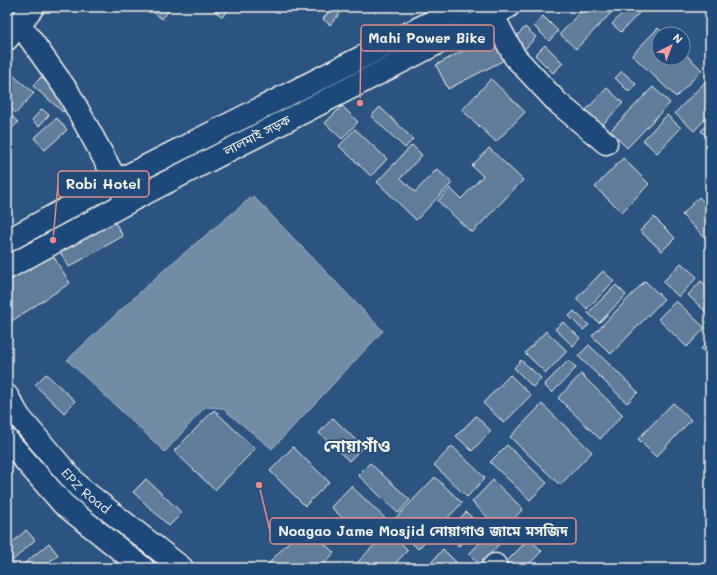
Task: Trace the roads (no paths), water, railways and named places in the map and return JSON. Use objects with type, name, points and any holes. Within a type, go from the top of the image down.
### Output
[{"type":"main road","name":"লালমাই সড়ক","points":[[7,241],[117,181],[461,7]]},
{"type":"main road","name":"লালমাই সড়ক","points":[[7,268],[128,202],[496,10]]},
{"type":"main road","points":[[496,10],[515,57],[557,102],[606,143]]},
{"type":"main road","points":[[19,23],[68,92],[92,133],[128,202]]},
{"type":"main road","name":"EPZ Road","points":[[7,396],[20,418],[79,487],[182,568]]},
{"type":"main road","name":"EPZ Road","points":[[7,440],[63,504],[143,568]]},
{"type":"main road","points":[[63,504],[79,487]]},
{"type":"water","points":[[253,196],[383,331],[272,449],[222,408],[205,407],[165,452],[67,360],[165,269]]},
{"type":"place","name":"Mahi Power Bike","points":[[360,103]]},
{"type":"place","name":"Robi Hotel","points":[[53,240]]},
{"type":"place","name":"Noagao Jame Mosjid নোয়াগাও জামে মসজিদ","points":[[259,485]]},
{"type":"district","name":"নোয়াগাঁও","points":[[357,446]]}]
